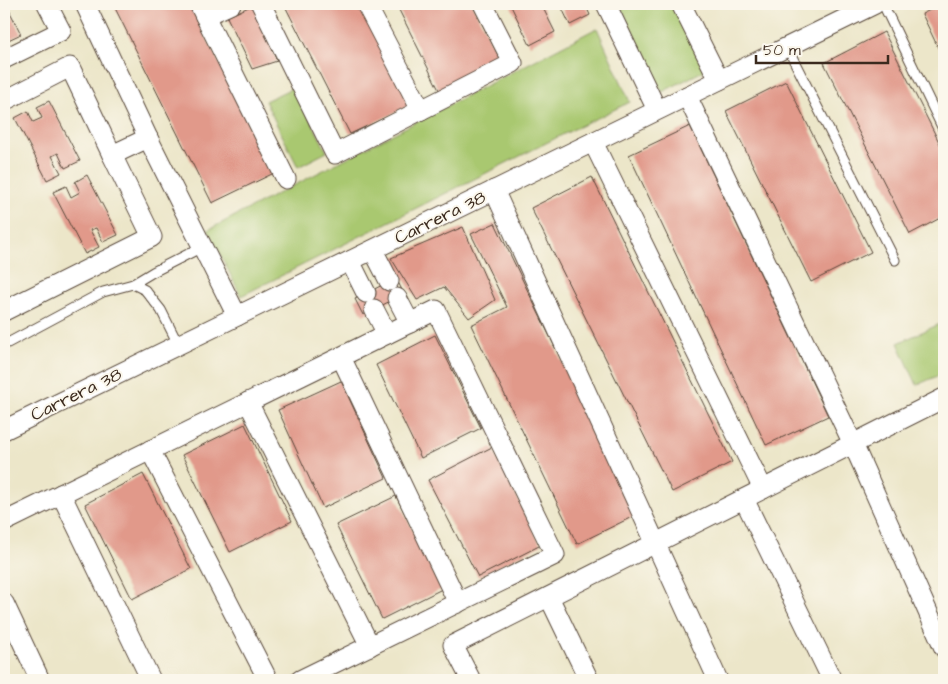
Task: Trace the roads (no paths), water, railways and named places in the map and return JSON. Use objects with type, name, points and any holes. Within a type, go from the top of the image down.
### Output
[{"type":"street","points":[[4,59],[61,31],[47,4]]},
{"type":"street","points":[[85,4],[148,138],[236,316]]},
{"type":"street","points":[[231,4],[202,10],[286,179]]},
{"type":"street","points":[[261,4],[335,154],[513,63],[483,4]]},
{"type":"street","points":[[366,4],[421,110]]},
{"type":"street","points":[[606,4],[657,110]]},
{"type":"street","points":[[682,4],[719,80]]},
{"type":"street","name":"Carrera 38","points":[[4,430],[876,4]]},
{"type":"street","points":[[4,101],[70,67],[152,237],[4,311]]},
{"type":"street","points":[[688,96],[853,444],[944,648]]},
{"type":"street","points":[[112,155],[148,138]]},
{"type":"street","points":[[592,142],[763,489]]},
{"type":"street","points":[[494,190],[718,680]]},
{"type":"street","points":[[373,250],[410,323]]},
{"type":"street","points":[[350,261],[387,334]]},
{"type":"street","points":[[4,522],[436,310],[555,555],[300,680]]},
{"type":"street","points":[[340,357],[458,603]]},
{"type":"street","points":[[471,680],[453,645],[944,398]]},
{"type":"street","points":[[248,402],[370,646]]},
{"type":"street","points":[[150,450],[268,680]]},
{"type":"street","points":[[61,494],[151,680]]},
{"type":"street","points":[[744,499],[832,680]]},
{"type":"street","points":[[549,596],[589,680]]},
{"type":"street","points":[[4,603],[40,680]]},
{"type":"lane","points":[[883,4],[944,131]]},
{"type":"lane","points":[[787,47],[895,260]]},
{"type":"lane","points":[[4,345],[103,292],[133,284],[202,247]]},
{"type":"lane","points":[[133,284],[145,290],[161,310],[178,344]]}]
